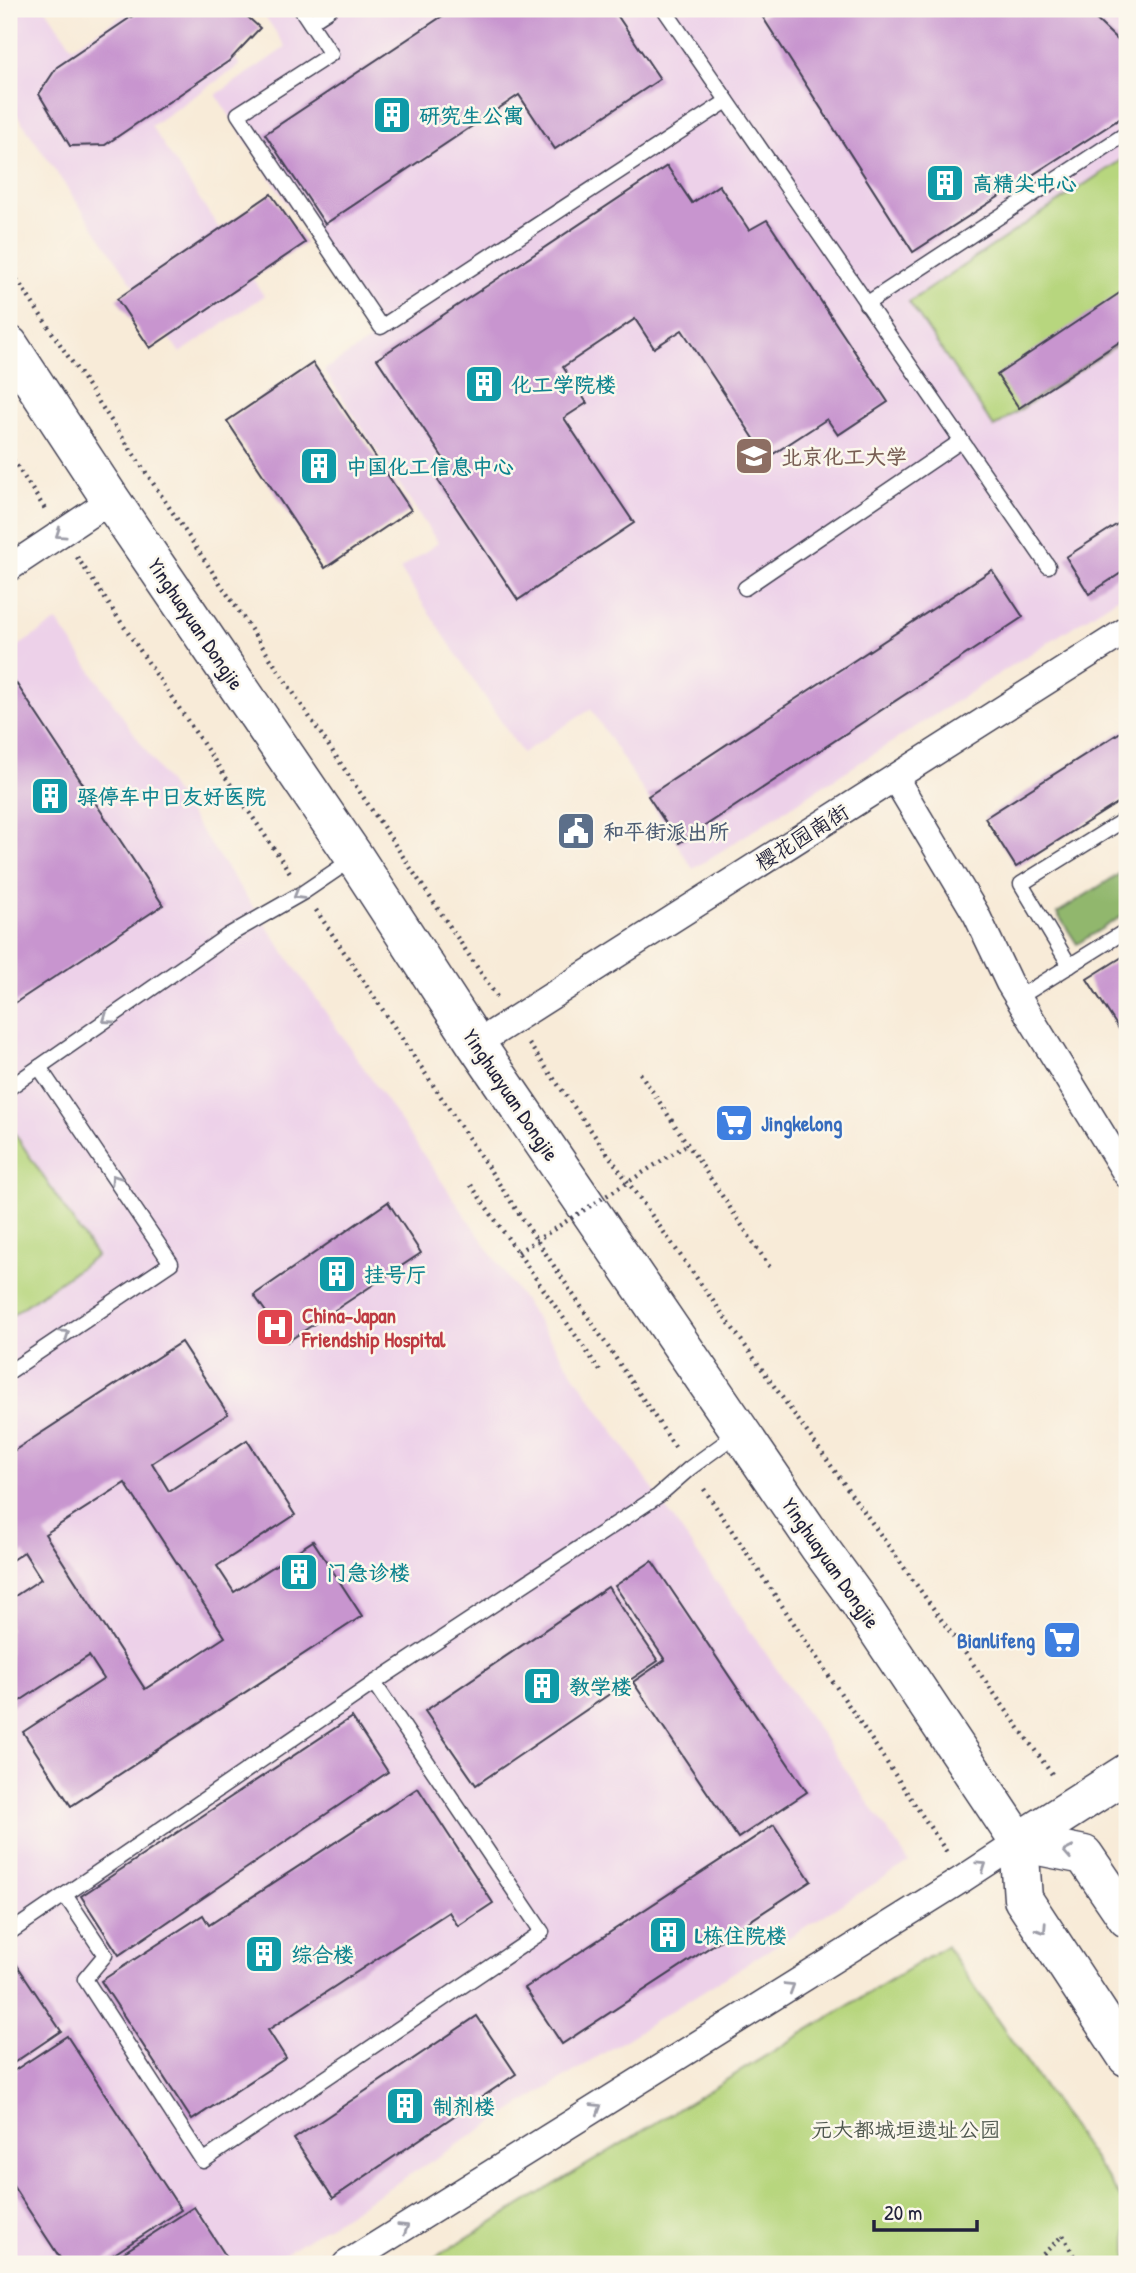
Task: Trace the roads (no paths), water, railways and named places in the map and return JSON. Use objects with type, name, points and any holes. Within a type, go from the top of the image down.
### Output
[{"type":"street","name":"Yinghuayuan Dongjie","points":[[9,345],[111,500],[355,858],[476,1044],[1019,1842],[1023,1899],[1123,2073]]},
{"type":"street","points":[[9,568],[111,500]]},
{"type":"street","name":"樱花园南街","points":[[476,1044],[1127,630]]},
{"type":"street","points":[[895,778],[976,914],[1018,998],[1127,1175]]},
{"type":"street","points":[[346,2264],[964,1878],[1127,1773]]},
{"type":"street","points":[[1019,1842],[1084,1855],[1127,1918]]},
{"type":"lane","points":[[302,9],[331,54],[238,114],[380,327],[727,101]]},
{"type":"lane","points":[[310,22],[330,9]]},
{"type":"lane","points":[[664,9],[1048,566]]},
{"type":"lane","points":[[866,304],[1127,133]]},
{"type":"lane","points":[[745,588],[961,441]]},
{"type":"lane","points":[[1070,966],[1021,884],[1127,818]]},
{"type":"lane","points":[[9,1088],[227,936],[304,892],[355,858]]},
{"type":"lane","points":[[1018,998],[1127,930]]},
{"type":"lane","points":[[9,1372],[171,1263],[39,1067]]},
{"type":"lane","points":[[9,1933],[374,1682],[658,1496],[740,1431]]},
{"type":"lane","points":[[65,1895],[104,1955],[85,1979],[203,2161],[542,1932],[374,1682]]},
{"type":"place","name":"研究生公寓","points":[[392,115]]},
{"type":"place","name":"高精尖中心","points":[[945,183]]},
{"type":"place","name":"化工学院楼","points":[[484,384]]},
{"type":"place","name":"北京化工大学","points":[[754,456]]},
{"type":"place","name":"中国化工信息中心","points":[[319,466]]},
{"type":"place","name":"驿停车中日友好医院","points":[[50,796]]},
{"type":"place","name":"和平街派出所","points":[[576,831]]},
{"type":"place","name":"Jingkelong","points":[[734,1123]]},
{"type":"place","name":"挂号厅","points":[[337,1274]]},
{"type":"place","name":"China-Japan Friendship Hospital","points":[[275,1327]]},
{"type":"place","name":"门急诊楼","points":[[299,1572]]},
{"type":"place","name":"Bianlifeng","points":[[1062,1640]]},
{"type":"place","name":"教学楼","points":[[542,1686]]},
{"type":"place","name":"L栋住院楼","points":[[668,1935]]},
{"type":"place","name":"综合楼","points":[[264,1954]]},
{"type":"place","name":"制剂楼","points":[[405,2106]]},
{"type":"park label","name":"元大都城垣遗址公园","points":[[906,2129]]}]
